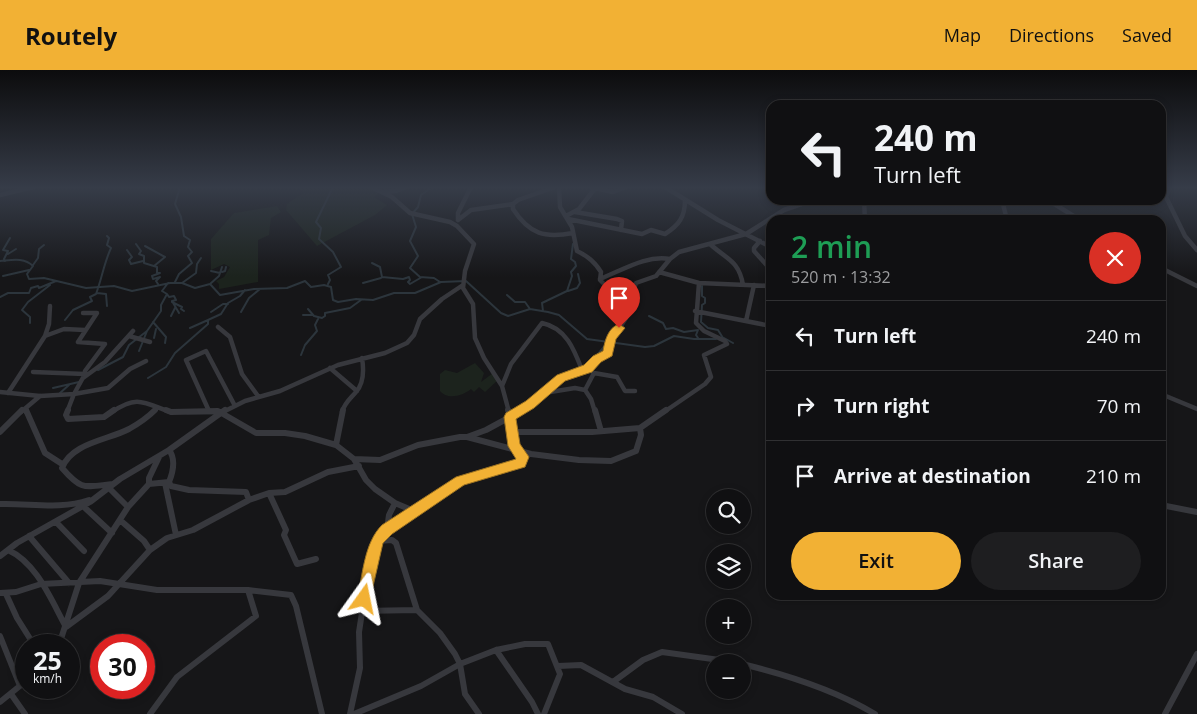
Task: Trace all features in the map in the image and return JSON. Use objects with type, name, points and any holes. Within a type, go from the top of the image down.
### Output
[{"type":"street","points":[[431,217],[458,223]]},
{"type":"street","points":[[350,714],[360,668],[359,632],[361,611],[377,541],[387,529],[460,481],[521,463],[522,455],[517,450],[502,386],[484,358],[475,338],[473,304],[463,288],[465,270],[468,260],[473,253],[474,244],[458,223],[458,217]]},
{"type":"street","points":[[458,223],[464,217]]},
{"type":"street","points":[[519,217],[541,236],[550,238],[573,233]]},
{"type":"street","points":[[567,217],[642,234],[651,230],[663,234],[667,233],[679,226],[684,217]]},
{"type":"street","points":[[567,217],[577,251],[588,256],[594,262],[601,272],[601,283],[610,290],[630,299]]},
{"type":"street","points":[[605,217],[617,219],[622,223],[621,230]]},
{"type":"street","points":[[713,217],[766,245]]},
{"type":"street","points":[[1175,217],[1185,236],[1197,250]]},
{"type":"street","points":[[468,437],[491,428],[510,417],[561,378],[585,369],[597,359],[610,352],[611,338],[627,316],[630,299],[636,284],[653,278],[678,252],[746,234],[766,221]]},
{"type":"street","points":[[760,242],[754,248],[754,251],[766,264]]},
{"type":"street","points":[[710,244],[718,253],[738,265],[743,285]]},
{"type":"street","points":[[600,279],[650,259],[661,257],[670,259]]},
{"type":"street","points":[[1166,270],[1197,286]]},
{"type":"street","points":[[659,272],[699,283],[766,286]]},
{"type":"street","points":[[513,432],[601,431],[640,428],[709,380],[711,377],[710,369],[705,364],[704,355],[727,344],[726,341],[699,327],[696,323],[695,311],[699,283]]},
{"type":"street","points":[[0,504],[32,506],[85,502],[169,450],[222,412],[258,396],[280,391],[330,368],[385,353],[407,343],[414,335],[420,319],[442,299],[463,285]]},
{"type":"street","points":[[746,321],[754,285]]},
{"type":"street","points":[[8,393],[45,336],[49,324],[50,306]]},
{"type":"street","points":[[695,311],[766,325]]},
{"type":"street","points":[[83,312],[97,313],[78,342],[105,344],[88,366],[67,410],[66,419],[104,417],[128,401],[142,402],[172,412],[222,412],[248,430],[256,433],[285,432],[336,444],[354,459],[366,480],[375,489],[395,503],[414,511]]},
{"type":"street","points":[[502,386],[511,364],[542,323],[551,325],[562,333],[571,344],[585,369],[616,378],[625,390],[635,391]]},
{"type":"street","points":[[218,327],[230,337],[242,374],[258,396]]},
{"type":"street","points":[[45,336],[64,329],[85,330]]},
{"type":"street","points":[[81,380],[105,362],[132,333],[150,342]]},
{"type":"street","points":[[209,411],[186,360],[206,351],[235,406]]},
{"type":"street","points":[[336,444],[346,402],[357,391],[364,373],[362,358]]},
{"type":"street","points":[[0,392],[40,396],[74,394],[108,388],[130,369],[146,360]]},
{"type":"street","points":[[330,368],[357,391]]},
{"type":"street","points":[[33,372],[85,374]]},
{"type":"street","points":[[584,390],[594,373]]},
{"type":"street","points":[[543,393],[575,388],[584,390],[591,399],[601,431]]},
{"type":"street","points":[[0,432],[40,396]]},
{"type":"street","points":[[1166,396],[1197,409]]},
{"type":"street","points":[[62,464],[67,458],[88,445],[128,428],[157,408]]},
{"type":"street","points":[[25,409],[37,435],[40,449],[52,460],[62,464]]},
{"type":"street","points":[[354,459],[380,460],[418,445],[446,438],[468,437],[548,457],[611,461],[636,451],[641,436],[640,428]]},
{"type":"street","points":[[169,450],[173,455],[173,473],[167,482],[176,535]]},
{"type":"street","points":[[149,484],[149,478],[159,456]]},
{"type":"street","points":[[62,464],[62,468],[68,475],[82,487],[111,486]]},
{"type":"street","points":[[66,627],[108,596],[150,550],[167,538],[192,530],[249,500],[270,493],[285,492],[328,472],[359,466]]},
{"type":"street","points":[[63,634],[79,583],[128,507],[149,484],[167,482],[171,486],[189,490],[246,492],[249,500]]},
{"type":"street","points":[[0,556],[29,536],[83,506],[111,486]]},
{"type":"street","points":[[111,486],[128,507]]},
{"type":"street","points":[[270,493],[286,530],[284,535],[286,541],[298,564],[316,559]]},
{"type":"street","points":[[387,529],[389,515],[395,503]]},
{"type":"street","points":[[83,506],[112,534]]},
{"type":"street","points":[[1166,506],[1197,512]]},
{"type":"street","points":[[120,520],[144,540],[150,550]]},
{"type":"street","points":[[56,522],[84,551]]},
{"type":"street","points":[[29,536],[69,583]]},
{"type":"street","points":[[377,541],[392,540],[396,543],[417,610],[440,633],[455,654],[460,664],[465,694],[479,714]]},
{"type":"street","points":[[8,550],[22,556],[34,572],[66,627]]},
{"type":"street","points":[[27,634],[3,593],[41,584],[100,581],[172,591],[190,588],[248,590],[291,595],[296,606],[322,714]]},
{"type":"street","points":[[150,714],[177,677],[256,616],[248,590]]},
{"type":"street","points":[[361,611],[417,610]]},
{"type":"street","points":[[0,636],[15,674]]},
{"type":"street","points":[[354,714],[421,686],[460,664],[496,650],[525,644],[548,644],[558,666],[558,682],[544,714]]},
{"type":"street","points":[[496,650],[532,702],[538,714]]},
{"type":"street","points":[[613,682],[643,660],[662,652],[706,658]]},
{"type":"street","points":[[1165,714],[1197,654]]},
{"type":"street","points":[[558,666],[581,665],[625,689],[653,697],[682,714]]},
{"type":"street","points":[[751,666],[768,670],[850,699],[875,714]]},
{"type":"street","points":[[0,702],[15,690]]},
{"type":"street","points":[[11,694],[24,714]]},
{"type":"shaded area","points":[[230,217],[273,217],[269,235],[258,240],[258,282],[219,289],[219,284],[216,281],[224,277],[230,267],[224,264],[211,270],[211,239]]},
{"type":"shaded area","points":[[292,217],[371,217],[317,246]]},
{"type":"shaded area","points":[[475,363],[484,373],[481,382],[493,373],[498,380],[485,392],[479,387],[474,392],[471,389],[464,394],[451,396],[440,391],[440,374],[445,370],[457,373]]},
{"type":"waterway","points":[[175,282],[179,274],[192,263],[188,256],[192,252],[188,247],[190,240],[184,236],[181,217]]},
{"type":"waterway","points":[[318,217],[316,222],[321,228],[319,239],[333,252],[341,267],[328,275],[330,280],[328,284]]},
{"type":"waterway","points":[[413,217],[416,227],[410,241],[418,256],[410,268],[422,277]]},
{"type":"waterway","points":[[98,287],[111,248],[107,245],[109,238],[107,236]]},
{"type":"waterway","points":[[5,261],[8,251],[3,250],[10,238]]},
{"type":"waterway","points":[[136,244],[141,251],[139,254],[144,256],[144,263],[157,267],[157,273],[160,273],[152,276],[153,279],[160,277],[156,281],[158,284]]},
{"type":"waterway","points":[[543,311],[542,303],[567,291],[572,276],[571,272],[576,266],[575,262],[571,259],[573,244]]},
{"type":"waterway","points":[[33,265],[38,258],[39,249],[44,245]]},
{"type":"waterway","points":[[145,246],[165,257],[154,266]]},
{"type":"waterway","points":[[8,254],[16,249]]},
{"type":"waterway","points":[[127,250],[132,257],[129,260],[131,264],[143,261]]},
{"type":"waterway","points":[[182,283],[196,273],[197,264],[201,258]]},
{"type":"waterway","points":[[0,261],[5,261]]},
{"type":"waterway","points":[[5,261],[26,261],[33,266],[27,274],[29,279],[44,278],[86,288],[98,287]]},
{"type":"waterway","points":[[372,263],[380,267],[382,277],[403,279],[409,277],[410,280],[408,282],[410,284],[422,277]]},
{"type":"waterway","points":[[220,273],[222,267]]},
{"type":"waterway","points":[[222,272],[225,271],[226,267]]},
{"type":"waterway","points":[[3,276],[29,270]]},
{"type":"waterway","points":[[211,271],[220,273]]},
{"type":"waterway","points":[[210,284],[220,273]]},
{"type":"waterway","points":[[568,291],[577,288],[580,283],[578,274]]},
{"type":"waterway","points":[[422,277],[434,278],[440,282]]},
{"type":"waterway","points":[[363,283],[381,278]]},
{"type":"waterway","points":[[0,297],[8,293],[29,293],[31,288],[38,286],[39,288],[56,281]]},
{"type":"waterway","points":[[244,291],[287,288],[305,281],[311,287],[324,285],[331,287],[333,300],[338,302],[356,299],[373,300],[394,293],[415,293],[441,282],[466,281],[501,313],[508,316],[530,309]]},
{"type":"waterway","points":[[168,284],[182,283]]},
{"type":"waterway","points":[[182,283],[195,288],[210,284]]},
{"type":"waterway","points":[[98,287],[114,286],[132,291],[168,284]]},
{"type":"waterway","points":[[167,294],[162,291],[168,284]]},
{"type":"waterway","points":[[210,284],[220,295],[244,291]]},
{"type":"waterway","points":[[30,323],[30,317],[22,310],[28,302],[50,285]]},
{"type":"waterway","points":[[702,286],[702,296],[705,298],[705,303],[702,305],[701,322],[708,328],[718,330],[723,338]]},
{"type":"waterway","points":[[65,320],[73,310],[92,301],[90,297],[96,294],[98,287]]},
{"type":"waterway","points":[[241,312],[249,298],[260,289]]},
{"type":"waterway","points":[[227,304],[244,291]]},
{"type":"waterway","points":[[97,293],[106,294],[107,306]]},
{"type":"waterway","points":[[153,322],[161,311],[161,305],[167,294]]},
{"type":"waterway","points":[[167,294],[169,297],[174,296],[176,300],[172,301],[173,302]]},
{"type":"waterway","points":[[507,295],[515,302],[525,302],[530,309]]},
{"type":"waterway","points":[[308,309],[314,316],[322,318],[325,316],[325,313],[350,308],[361,300]]},
{"type":"waterway","points":[[173,302],[182,307],[181,309],[184,311]]},
{"type":"waterway","points":[[173,302],[179,313]]},
{"type":"waterway","points":[[211,312],[223,304],[227,304]]},
{"type":"waterway","points":[[208,320],[221,314],[227,304]]},
{"type":"waterway","points":[[171,316],[175,308]]},
{"type":"waterway","points":[[530,309],[559,315],[587,339],[645,347],[654,346],[674,336],[694,339],[716,339]]},
{"type":"waterway","points":[[303,315],[313,315]]},
{"type":"waterway","points":[[649,316],[663,323],[666,329],[673,328],[684,332],[698,330],[696,335],[698,338]]},
{"type":"waterway","points":[[301,355],[305,345],[317,331],[315,325],[318,319]]},
{"type":"waterway","points":[[148,378],[166,367],[175,353],[208,324],[208,320]]},
{"type":"waterway","points":[[190,328],[208,320]]},
{"type":"waterway","points":[[147,331],[153,322]]},
{"type":"waterway","points":[[153,322],[166,337],[165,343]]},
{"type":"waterway","points":[[154,338],[156,329]]},
{"type":"waterway","points":[[98,370],[123,357],[129,345],[147,331]]},
{"type":"waterway","points":[[139,351],[147,331]]},
{"type":"waterway","points":[[724,338],[733,343]]},
{"type":"waterway","points":[[590,364],[607,343]]},
{"type":"waterway","points":[[53,388],[79,382]]},
{"type":"waterway","points":[[60,393],[69,385]]},
{"type":"route","points":[[364,599],[367,580],[380,536],[387,529],[460,481],[521,463],[523,457],[514,446],[510,417],[538,398],[561,378],[576,371],[588,369],[594,361],[608,354],[610,352],[611,338],[619,328]]}]
